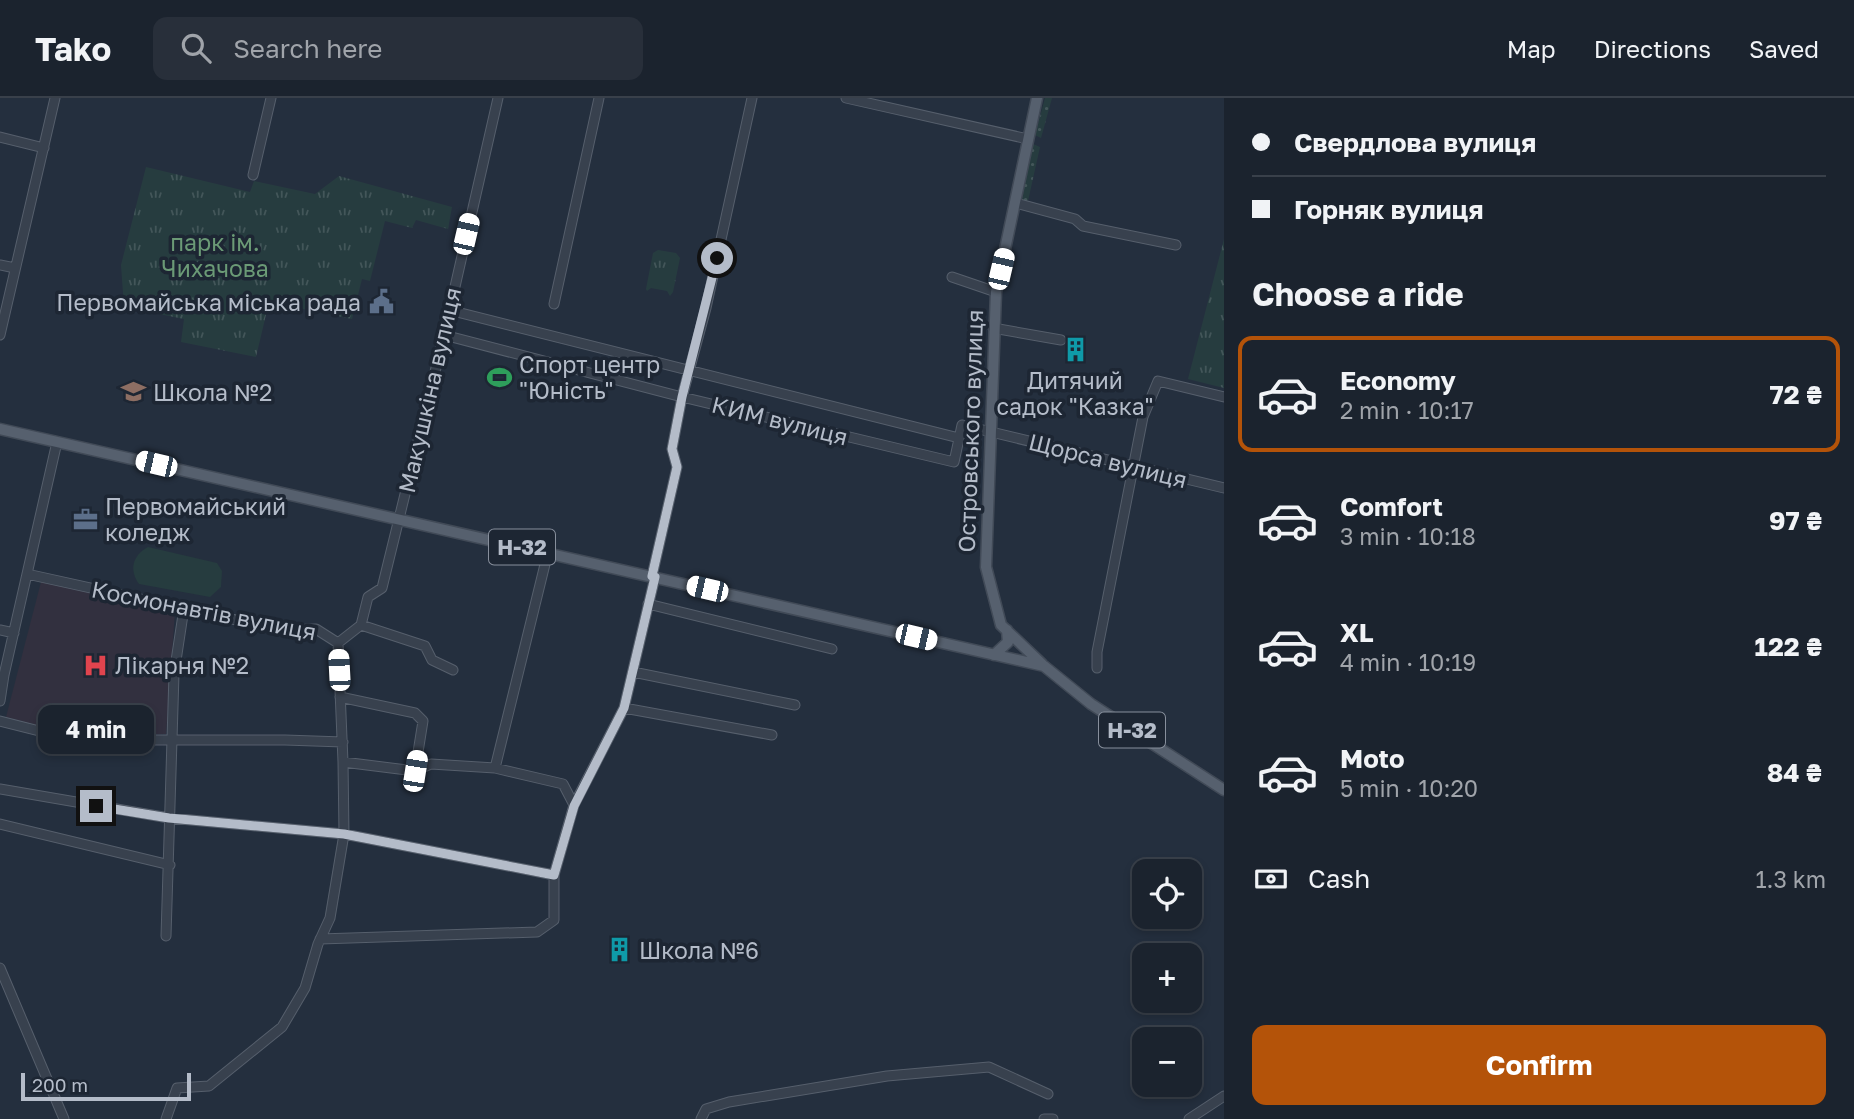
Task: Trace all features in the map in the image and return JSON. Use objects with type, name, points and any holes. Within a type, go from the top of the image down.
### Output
[{"type":"main road","name":"Островського вулиця","points":[[1037,98],[996,292],[986,567],[1001,625],[1044,666]]},
{"type":"main road","name":"Н-32","points":[[0,429],[1044,666],[1091,704],[1224,790]]},
{"type":"main road","points":[[994,655],[1008,642],[1007,630]]},
{"type":"street","points":[[0,335],[55,98]]},
{"type":"street","points":[[253,175],[271,98]]},
{"type":"street","name":"Макушкіна вулиця","points":[[361,625],[368,597],[382,588],[498,98]]},
{"type":"street","points":[[554,304],[599,98]]},
{"type":"street","points":[[320,939],[537,932],[554,920],[554,875],[574,806],[624,708],[677,467],[672,449],[682,397],[706,308],[752,98]]},
{"type":"street","points":[[846,98],[895,103],[1028,139]]},
{"type":"street","points":[[0,137],[44,148]]},
{"type":"street","points":[[1016,203],[1075,219],[1083,226],[1176,245]]},
{"type":"street","points":[[0,265],[15,268]]},
{"type":"street","points":[[952,277],[996,292]]},
{"type":"street","name":"КИМ вулиця","points":[[444,335],[682,397],[954,462],[959,438],[449,310]]},
{"type":"street","points":[[993,328],[1061,340]]},
{"type":"street","points":[[1097,668],[1097,652],[1143,417],[1158,381],[1224,397]]},
{"type":"street","name":"Щорса вулиця","points":[[959,438],[962,425],[1224,488]]},
{"type":"street","points":[[0,701],[57,442]]},
{"type":"street","points":[[495,768],[548,552]]},
{"type":"street","name":"Космонавтів вулиця","points":[[27,574],[281,630],[316,629],[338,643]]},
{"type":"street","points":[[648,604],[831,649]]},
{"type":"street","points":[[166,936],[174,674],[184,608]]},
{"type":"street","points":[[166,1119],[177,1087],[209,1086],[282,1027],[304,988],[330,918],[344,834],[338,643],[361,625],[425,646],[432,660],[453,670]]},
{"type":"street","points":[[0,630],[13,633]]},
{"type":"street","points":[[632,672],[795,705]]},
{"type":"street","points":[[340,697],[415,713],[423,720],[415,771]]},
{"type":"street","points":[[624,708],[772,735]]},
{"type":"street","points":[[0,721],[75,740],[343,743]]},
{"type":"street","points":[[343,762],[415,771],[431,764],[495,768],[563,784],[574,806]]},
{"type":"street","points":[[0,789],[169,818],[344,834],[554,875]]},
{"type":"street","points":[[0,824],[170,865]]},
{"type":"street","points":[[0,968],[65,1119]]},
{"type":"street","points":[[701,1119],[706,1109],[729,1102],[887,1076],[989,1067],[1048,1094]]},
{"type":"street","points":[[1189,1119],[1224,1096]]},
{"type":"street","points":[[1044,1119],[1052,1119]]},
{"type":"shaded area","name":"Лікарня №2","points":[[41,582],[175,612],[166,734],[75,735],[6,717]]},
{"type":"green space","points":[[1045,98],[1052,98],[1041,138],[1035,135]]},
{"type":"green space","points":[[1033,144],[1040,147],[1028,201],[1025,203],[1022,198]]},
{"type":"green space","name":"парк ім. Чихачова","points":[[146,167],[250,192],[254,181],[315,194],[339,176],[452,207],[448,229],[416,220],[412,228],[385,221],[370,281],[362,279],[352,319],[269,302],[256,357],[181,342],[184,319],[124,307],[121,265]]},
{"type":"green space","points":[[1224,239],[1224,388],[1188,379]]},
{"type":"green space","points":[[658,250],[676,253],[680,258],[670,296],[667,291],[646,289],[653,253]]},
{"type":"green space","points":[[148,547],[217,563],[222,571],[221,587],[210,597],[139,584],[133,569],[135,559]]},
{"type":"place","name":"Первомайська міська рада","points":[[381,302]]},
{"type":"place","name":"Дитячий садок \"Казка\"","points":[[1075,350]]},
{"type":"place","name":"Спорт центр \"Юність\"","points":[[499,377]]},
{"type":"place","name":"Школа №2","points":[[133,392]]},
{"type":"place","name":"Первомайський коледж","points":[[85,519]]},
{"type":"place","name":"Лікарня №2","points":[[95,665]]},
{"type":"place","name":"Школа №6","points":[[619,950]]},
{"type":"route","points":[[96,806],[169,818],[344,834],[554,875],[574,806],[624,708],[655,577],[652,576],[677,467],[672,449],[682,397],[717,258]]}]
